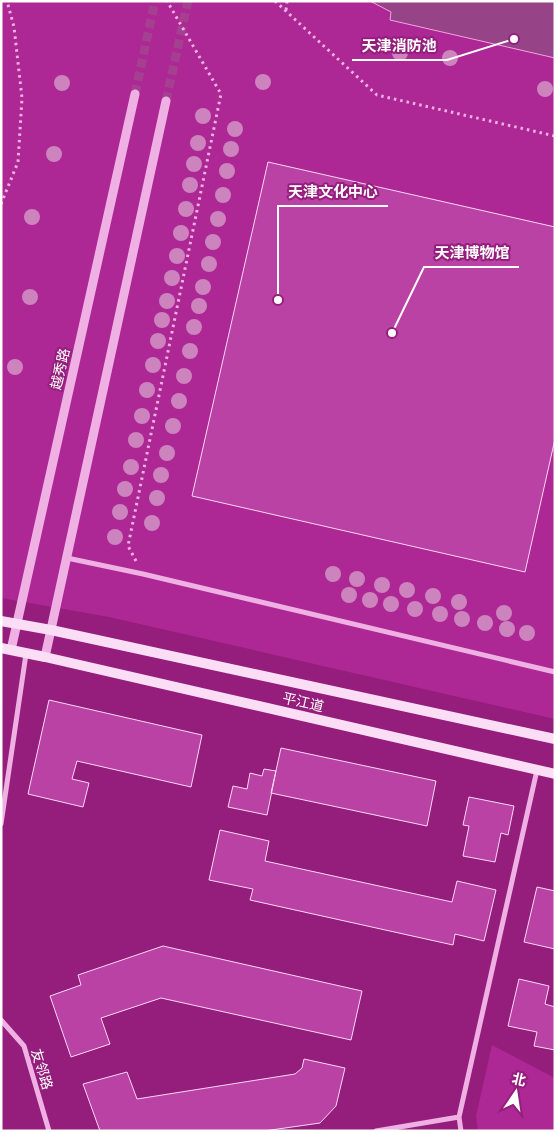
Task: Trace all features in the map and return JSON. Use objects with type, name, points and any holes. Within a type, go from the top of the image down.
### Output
[{"type":"main road","name":"平江道","points":[[1,620],[555,739]]},
{"type":"main road","name":"平江道","points":[[6,649],[555,774]]},
{"type":"street","name":"越秀路","points":[[6,649],[17,624],[135,94]]},
{"type":"street","points":[[45,657],[166,101]]},
{"type":"street","points":[[67,558],[143,574],[555,672]]},
{"type":"street","points":[[1,824],[26,653]]},
{"type":"street","points":[[460,1131],[459,1117],[537,770]]},
{"type":"street","name":"友邻路","points":[[1,1020],[24,1046],[49,1131]]},
{"type":"street","points":[[376,1131],[459,1117]]},
{"type":"path","points":[[1,204],[18,162],[22,98],[14,27],[7,1]]},
{"type":"path","points":[[143,574],[128,546],[221,94],[167,1]]},
{"type":"path","points":[[275,1],[377,95],[555,136]]},
{"type":"path","points":[[286,11],[287,1]]},
{"type":"shaded area","points":[[1,1],[555,1],[555,719],[109,617],[1,598]]},
{"type":"shaded area","points":[[370,1],[555,1],[555,58],[390,20],[391,12]]},
{"type":"shaded area","points":[[492,1045],[555,1078],[555,1131],[478,1131],[476,1116]]},
{"type":"building","points":[[268,162],[555,227],[555,439],[525,572],[192,496]]},
{"type":"building","points":[[49,700],[202,735],[191,787],[77,761],[72,779],[89,783],[83,807],[28,794]]},
{"type":"building","points":[[281,748],[436,781],[427,826],[271,793]]},
{"type":"building","points":[[264,769],[276,771],[267,815],[228,807],[233,786],[247,789],[250,773],[262,776]]},
{"type":"building","points":[[469,797],[514,806],[508,835],[501,833],[495,862],[463,856],[469,826],[463,825]]},
{"type":"building","points":[[220,830],[269,841],[265,861],[452,902],[457,881],[496,890],[484,941],[455,934],[453,945],[250,900],[253,889],[209,880]]},
{"type":"building","points":[[537,887],[555,891],[555,949],[524,942]]},
{"type":"building","points":[[163,946],[362,991],[351,1040],[161,998],[101,1018],[110,1044],[71,1057],[50,996],[81,985],[78,975]]},
{"type":"building","points":[[519,979],[549,986],[545,1004],[555,1007],[555,1050],[534,1046],[537,1032],[508,1026]]},
{"type":"building","points":[[304,1059],[345,1068],[336,1106],[320,1123],[264,1131],[100,1131],[83,1084],[127,1072],[137,1099],[295,1074],[302,1068]]},
{"type":"tunnel","points":[[135,94],[155,1]]},
{"type":"tunnel","points":[[166,101],[188,1]]},
{"type":"place","name":"天津消防池","points":[[514,39]]},
{"type":"place","name":"天津文化中心","points":[[278,300]]},
{"type":"place","name":"天津博物馆","points":[[392,333]]}]
